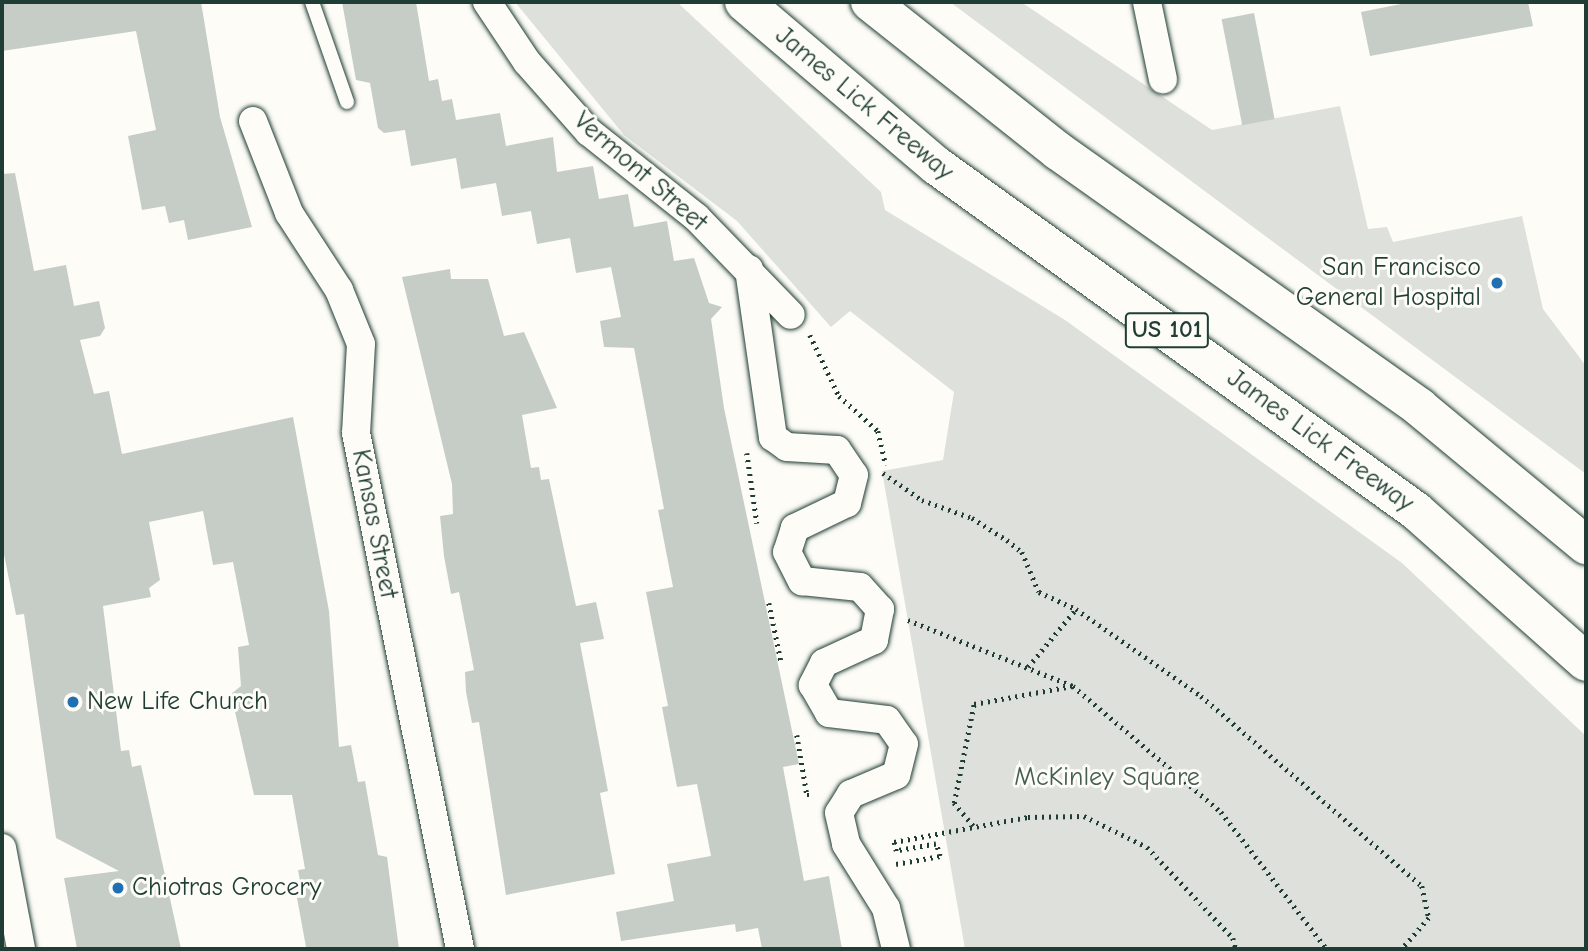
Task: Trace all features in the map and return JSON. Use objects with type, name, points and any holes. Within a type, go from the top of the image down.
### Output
[{"type":"highway","name":"James Lick Freeway","points":[[744,2],[946,173],[1406,504],[1586,662]]},
{"type":"highway","points":[[870,2],[1058,151],[1410,400],[1586,545]]},
{"type":"street","name":"Vermont Street","points":[[487,2],[527,62],[589,132],[749,269],[791,315]]},
{"type":"street","points":[[1147,2],[1163,79]]},
{"type":"street","name":"Kansas Street","points":[[253,121],[289,213],[339,290],[361,344],[356,433],[460,949]]},
{"type":"street","points":[[749,269],[773,437],[787,447],[837,450],[854,475],[847,503],[795,528],[788,560],[795,575],[810,584],[868,591],[882,618],[874,639],[824,663],[813,685],[829,713],[887,720],[904,744],[897,775],[845,800],[840,828],[886,908],[896,949]]},
{"type":"street","points":[[2,848],[21,949]]},
{"type":"lane","points":[[312,2],[347,102]]},
{"type":"path","points":[[791,315],[815,343],[839,396],[878,431],[888,472],[922,500],[972,518],[1007,540],[1025,558],[1039,592],[1076,608],[1201,696],[1422,886],[1429,918],[1402,949]]},
{"type":"path","points":[[743,457],[757,523]]},
{"type":"path","points":[[854,475],[888,472]]},
{"type":"path","points":[[769,603],[781,661]]},
{"type":"path","points":[[1028,667],[1076,608]]},
{"type":"path","points":[[882,618],[906,619],[1073,686],[1221,812],[1327,949]]},
{"type":"path","points":[[973,826],[954,803],[974,704],[1073,686]]},
{"type":"path","points":[[797,735],[807,794]]},
{"type":"path","points":[[863,869],[940,856],[936,844],[897,851],[894,842],[973,826],[1084,816],[1147,847],[1234,938],[1236,949]]},
{"type":"green space","name":"McKinley Square","points":[[515,2],[677,2],[881,192],[885,210],[1065,320],[1402,563],[1586,736],[1586,949],[965,949],[882,471],[943,460],[954,392],[850,311],[831,327],[737,221],[624,135]]},
{"type":"green space","points":[[950,2],[1021,2],[1212,130],[1340,106],[1368,229],[1387,227],[1393,242],[1522,216],[1543,309],[1586,366],[1586,474]]},
{"type":"building","points":[[2,2],[201,2],[220,117],[252,227],[188,240],[184,220],[169,223],[165,206],[142,210],[128,136],[156,130],[136,31],[2,51]]},
{"type":"building","points":[[342,2],[416,2],[429,81],[438,79],[442,101],[452,99],[456,120],[500,113],[506,146],[553,137],[557,172],[593,166],[599,199],[628,194],[634,227],[667,221],[674,261],[694,258],[709,303],[722,307],[711,319],[724,408],[799,764],[783,767],[804,881],[829,876],[842,949],[762,949],[758,928],[736,932],[735,924],[621,941],[616,912],[674,901],[667,864],[711,856],[697,784],[677,787],[662,707],[668,706],[646,592],[673,587],[658,510],[664,509],[634,348],[604,347],[600,321],[621,317],[611,267],[576,273],[570,238],[537,244],[531,211],[502,216],[496,183],[461,189],[456,158],[411,166],[405,130],[384,133],[378,128],[370,83],[356,80]]},
{"type":"building","points":[[1411,2],[1528,2],[1533,26],[1370,56],[1361,12]]},
{"type":"building","points":[[1254,13],[1275,119],[1242,125],[1222,19]]},
{"type":"building","points":[[15,173],[34,271],[66,265],[74,306],[99,301],[105,328],[100,336],[80,340],[94,394],[109,391],[122,454],[293,417],[329,611],[339,747],[351,745],[358,782],[365,781],[378,855],[387,857],[399,949],[306,947],[297,898],[303,897],[298,870],[305,869],[292,795],[254,795],[231,694],[241,686],[238,647],[249,645],[233,562],[213,565],[203,511],[149,522],[160,580],[149,588],[151,597],[103,606],[121,751],[129,750],[132,767],[141,765],[181,949],[77,949],[64,878],[119,871],[56,838],[24,614],[16,615],[2,544],[2,174]]},
{"type":"building","points":[[450,269],[451,279],[488,279],[504,336],[524,332],[557,408],[522,415],[531,468],[539,467],[541,480],[549,479],[576,606],[596,602],[604,639],[580,643],[608,791],[600,793],[615,874],[506,895],[479,722],[472,723],[466,692],[465,672],[474,670],[459,592],[451,594],[444,556],[440,516],[453,514],[452,484],[402,277]]},
{"type":"place","name":"San Francisco General Hospital","points":[[1497,283]]},
{"type":"place","name":"New Life Church","points":[[73,702]]},
{"type":"place","name":"Chiotras Grocery","points":[[118,888]]}]
